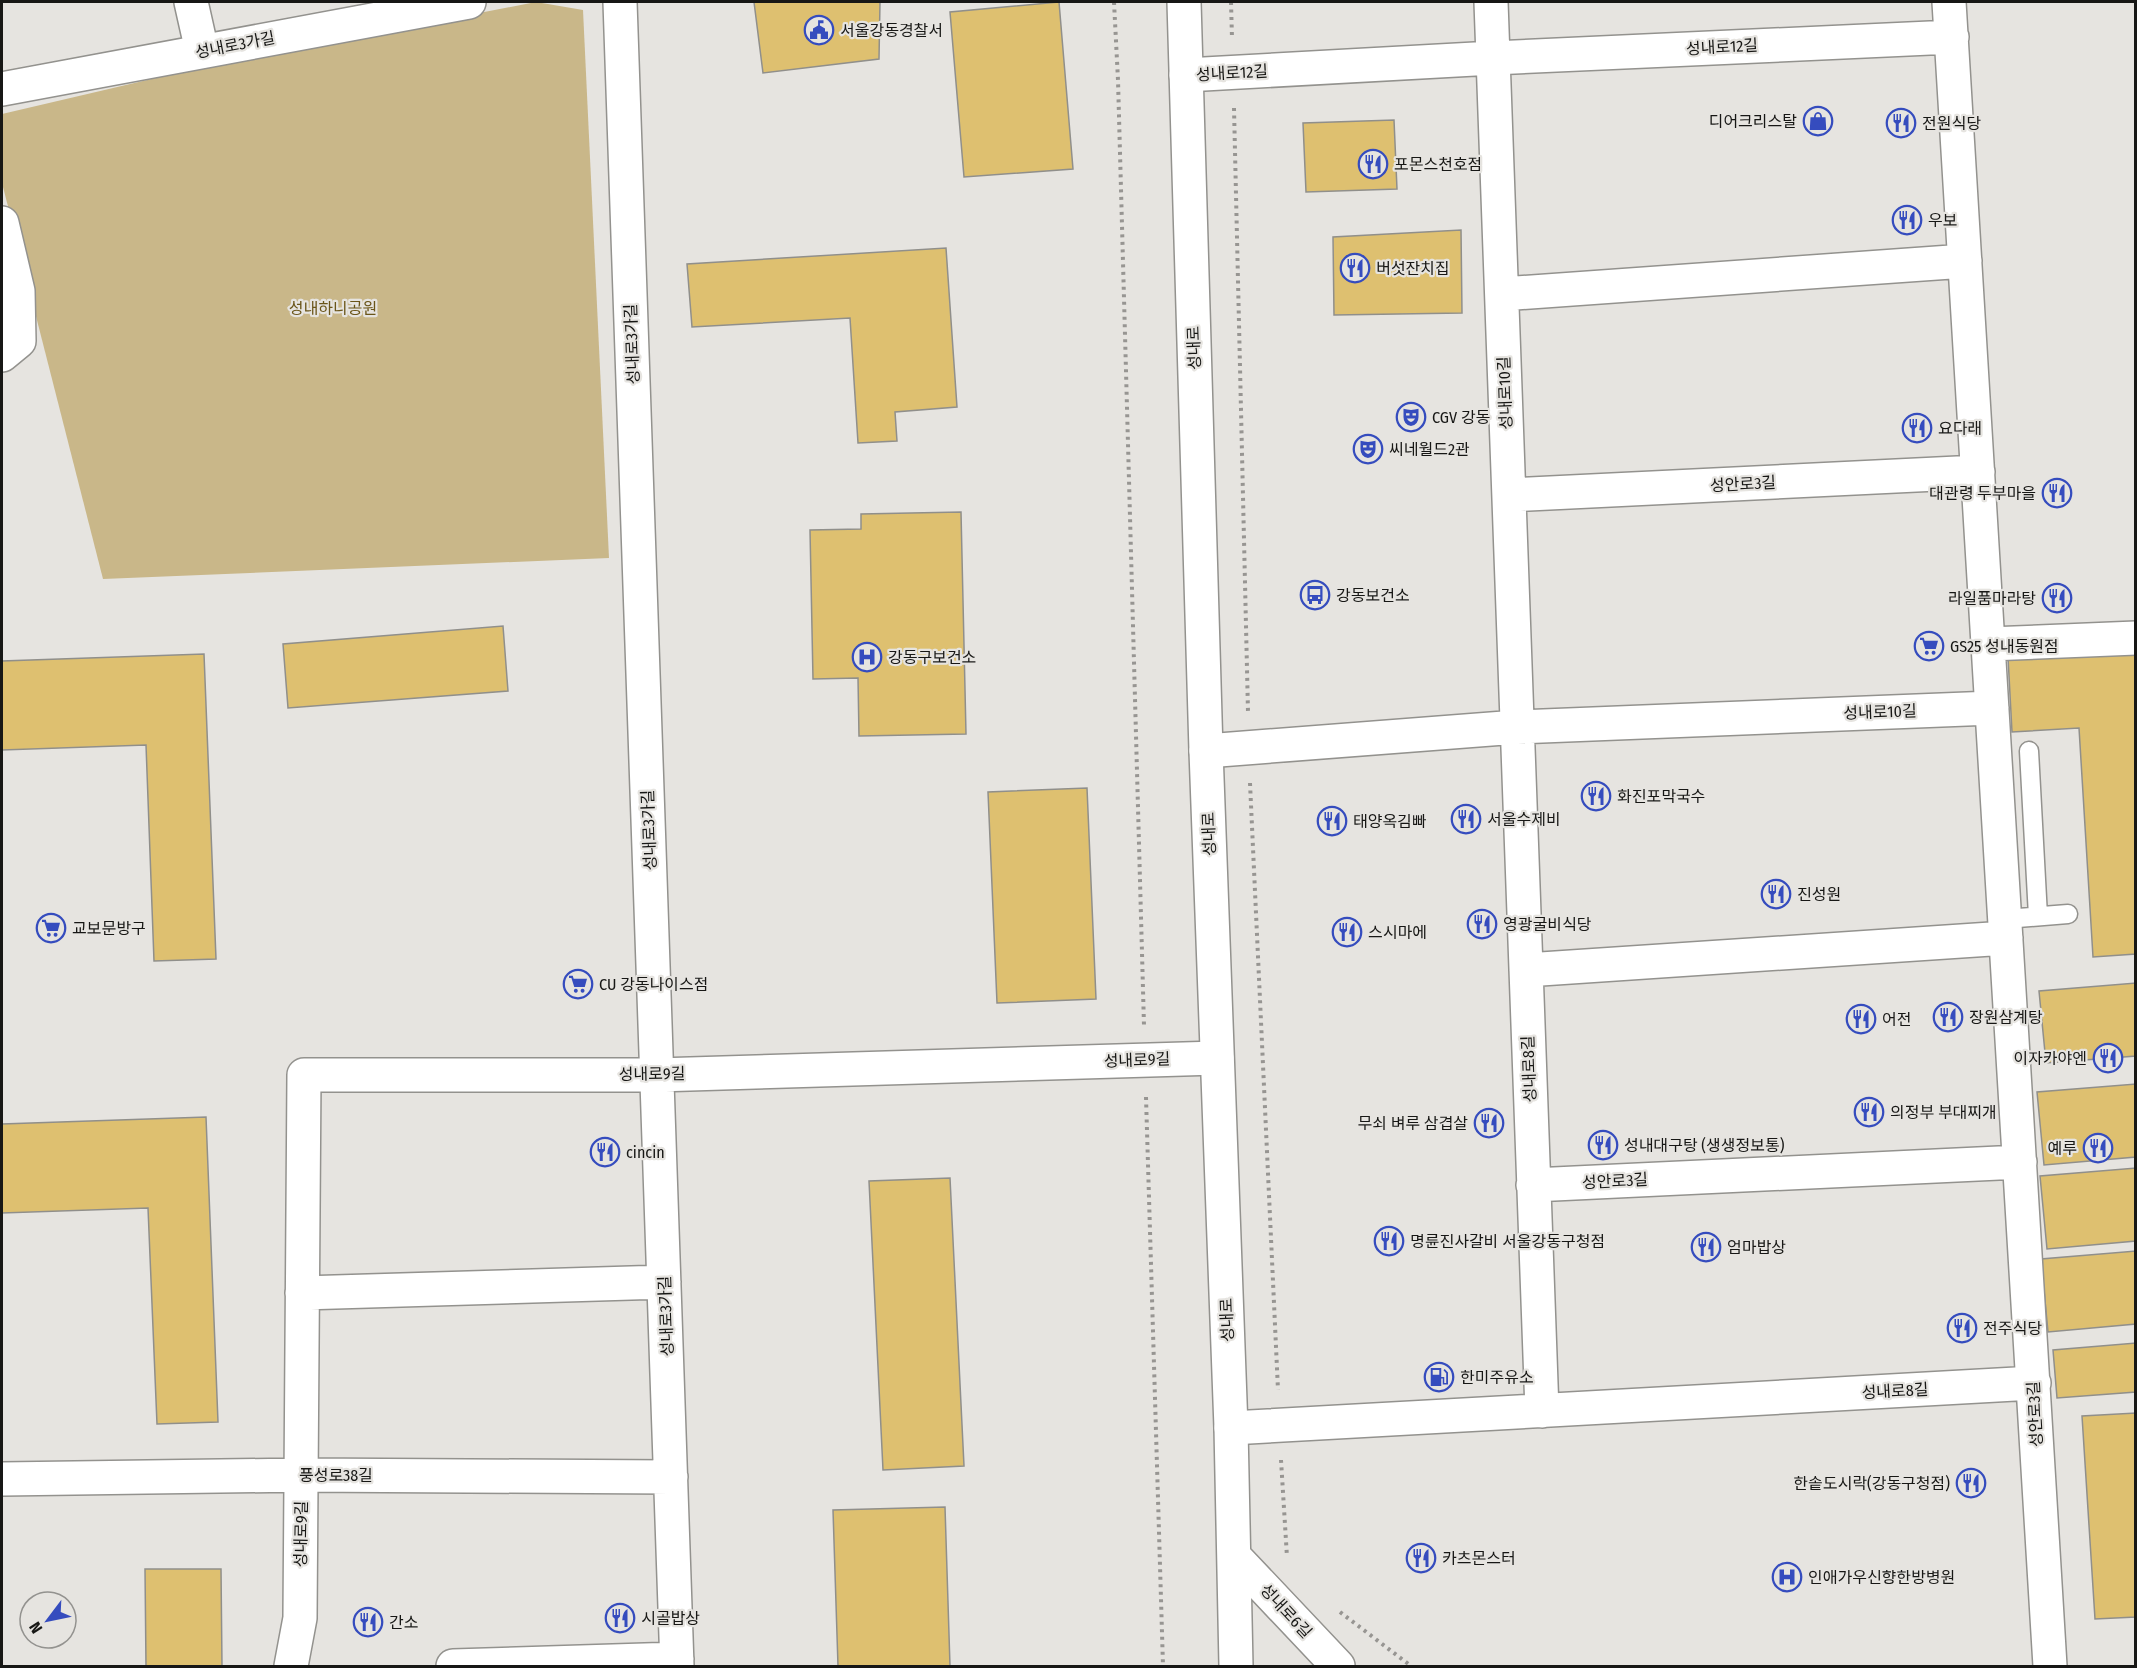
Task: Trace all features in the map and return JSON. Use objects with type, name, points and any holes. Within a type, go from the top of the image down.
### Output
[{"type":"street","points":[[191,2],[202,51]]},
{"type":"street","name":"성내로3가길","points":[[2,89],[202,51],[412,7],[469,2]]},
{"type":"street","name":"성내로3가길","points":[[470,1666],[677,1663],[620,2]]},
{"type":"street","name":"성내로","points":[[1184,2],[1206,751],[1231,1428],[1236,1666]]},
{"type":"street","points":[[1491,2],[1493,58]]},
{"type":"street","name":"성안로3길","points":[[1949,2],[2050,1666]]},
{"type":"street","name":"성내로12길","points":[[1186,75],[1952,37]]},
{"type":"street","name":"성내로10길","points":[[1493,58],[1517,727]]},
{"type":"street","points":[[2,223],[18,291],[20,341],[2,355]]},
{"type":"street","points":[[1502,294],[1965,261]]},
{"type":"street","name":"성안로3길","points":[[1509,495],[1978,472]]},
{"type":"street","points":[[1989,644],[2136,638]]},
{"type":"street","name":"성내로10길","points":[[1206,751],[1517,727],[1992,708]]},
{"type":"street","name":"성내로8길","points":[[1517,727],[1542,1411]]},
{"type":"street","points":[[1526,970],[2006,929]]},
{"type":"street","name":"성내로9길","points":[[291,1666],[300,1618],[304,1075],[657,1075],[1217,1058]]},
{"type":"street","name":"성안로3길","points":[[1533,1185],[2020,1162]]},
{"type":"street","points":[[302,1293],[664,1282]]},
{"type":"street","name":"성내로8길","points":[[1231,1428],[2034,1383]]},
{"type":"street","name":"풍성로38길","points":[[2,1479],[301,1475],[671,1476]]},
{"type":"street","name":"성내로6길","points":[[1234,1556],[1338,1666]]},
{"type":"lane","points":[[2029,751],[2038,916]]},
{"type":"lane","points":[[2006,929],[2038,916],[2068,914]]},
{"type":"path","points":[[1114,2],[1162,1666]]},
{"type":"path","points":[[1231,2],[1249,748],[1287,1567]]},
{"type":"path","points":[[1338,1611],[1411,1666]]},
{"type":"green space","name":"성내하니공원","points":[[536,2],[583,10],[609,558],[103,579],[2,183],[2,114],[207,66]]},
{"type":"building","name":"서울강동경찰서","points":[[754,2],[880,2],[879,59],[763,73]]},
{"type":"building","points":[[1059,2],[1073,169],[964,177],[950,12]]},
{"type":"building","points":[[1394,120],[1397,189],[1306,192],[1303,123]]},
{"type":"building","points":[[1461,230],[1462,313],[1334,315],[1333,237]]},
{"type":"building","points":[[946,248],[957,407],[895,412],[897,441],[858,443],[850,318],[692,327],[687,264]]},
{"type":"building","name":"강동구보건소","points":[[961,512],[966,734],[859,736],[858,678],[813,679],[810,530],[861,529],[861,514]]},
{"type":"building","points":[[503,626],[508,691],[288,708],[283,644]]},
{"type":"building","points":[[2136,649],[2136,954],[2093,957],[2079,728],[2012,732],[2008,657]]},
{"type":"building","points":[[204,654],[216,959],[154,961],[146,745],[2,750],[2,661]]},
{"type":"building","points":[[1087,788],[1096,999],[997,1003],[988,792]]},
{"type":"building","points":[[2136,983],[2136,1056],[2046,1063],[2039,991]]},
{"type":"building","points":[[2136,1084],[2136,1157],[2044,1165],[2037,1092]]},
{"type":"building","points":[[206,1117],[218,1422],[157,1424],[148,1208],[2,1213],[2,1124]]},
{"type":"building","points":[[2136,1168],[2136,1241],[2047,1249],[2040,1176]]},
{"type":"building","points":[[950,1178],[964,1466],[883,1470],[869,1181]]},
{"type":"building","points":[[2136,1251],[2136,1324],[2048,1332],[2041,1259]]},
{"type":"building","points":[[2136,1343],[2136,1392],[2057,1398],[2053,1350]]},
{"type":"building","points":[[2136,1413],[2136,1617],[2095,1619],[2082,1416]]},
{"type":"building","points":[[945,1507],[950,1666],[838,1666],[833,1510]]},
{"type":"building","points":[[145,1569],[221,1569],[222,1666],[146,1666]]},
{"type":"place","name":"서울강동경찰서","points":[[819,30]]},
{"type":"place","name":"디어크리스탈","points":[[1818,121]]},
{"type":"place","name":"전원식당","points":[[1901,123]]},
{"type":"place","name":"포몬스천호점","points":[[1373,164]]},
{"type":"place","name":"우보","points":[[1907,220]]},
{"type":"place","name":"버섯잔치집","points":[[1355,268]]},
{"type":"place","name":"CGV 강동","points":[[1411,417]]},
{"type":"place","name":"요다래","points":[[1917,428]]},
{"type":"place","name":"씨네월드2관","points":[[1368,449]]},
{"type":"place","name":"대관령 두부마을","points":[[2057,493]]},
{"type":"place","name":"강동보건소","points":[[1315,595]]},
{"type":"place","name":"라일품마라탕","points":[[2057,598]]},
{"type":"place","name":"GS25 성내동원점","points":[[1929,646]]},
{"type":"place","name":"강동구보건소","points":[[867,657]]},
{"type":"place","name":"화진포막국수","points":[[1596,796]]},
{"type":"place","name":"서울수제비","points":[[1466,819]]},
{"type":"place","name":"태양옥김빠","points":[[1332,821]]},
{"type":"place","name":"진성원","points":[[1776,894]]},
{"type":"place","name":"영광굴비식당","points":[[1482,924]]},
{"type":"place","name":"교보문방구","points":[[51,928]]},
{"type":"place","name":"스시마에","points":[[1347,932]]},
{"type":"place","name":"CU 강동나이스점","points":[[578,984]]},
{"type":"place","name":"장원삼계탕","points":[[1948,1017]]},
{"type":"place","name":"어전","points":[[1861,1019]]},
{"type":"place","name":"이자카야엔","points":[[2108,1058]]},
{"type":"place","name":"의정부 부대찌개","points":[[1869,1112]]},
{"type":"place","name":"무쇠 벼루 삼겹살","points":[[1489,1123]]},
{"type":"place","name":"성내대구탕 (생생정보통)","points":[[1603,1145]]},
{"type":"place","name":"예루","points":[[2098,1148]]},
{"type":"place","name":"cincin","points":[[605,1152]]},
{"type":"place","name":"명륜진사갈비 서울강동구청점","points":[[1389,1241]]},
{"type":"place","name":"엄마밥상","points":[[1706,1247]]},
{"type":"place","name":"전주식당","points":[[1962,1328]]},
{"type":"place","name":"한미주유소","points":[[1439,1377]]},
{"type":"place","name":"한솥도시락(강동구청점)","points":[[1971,1483]]},
{"type":"place","name":"카츠몬스터","points":[[1421,1558]]},
{"type":"place","name":"인애가우신향한방병원","points":[[1787,1577]]},
{"type":"place","name":"시골밥상","points":[[620,1618]]},
{"type":"place","name":"간소","points":[[368,1622]]}]
